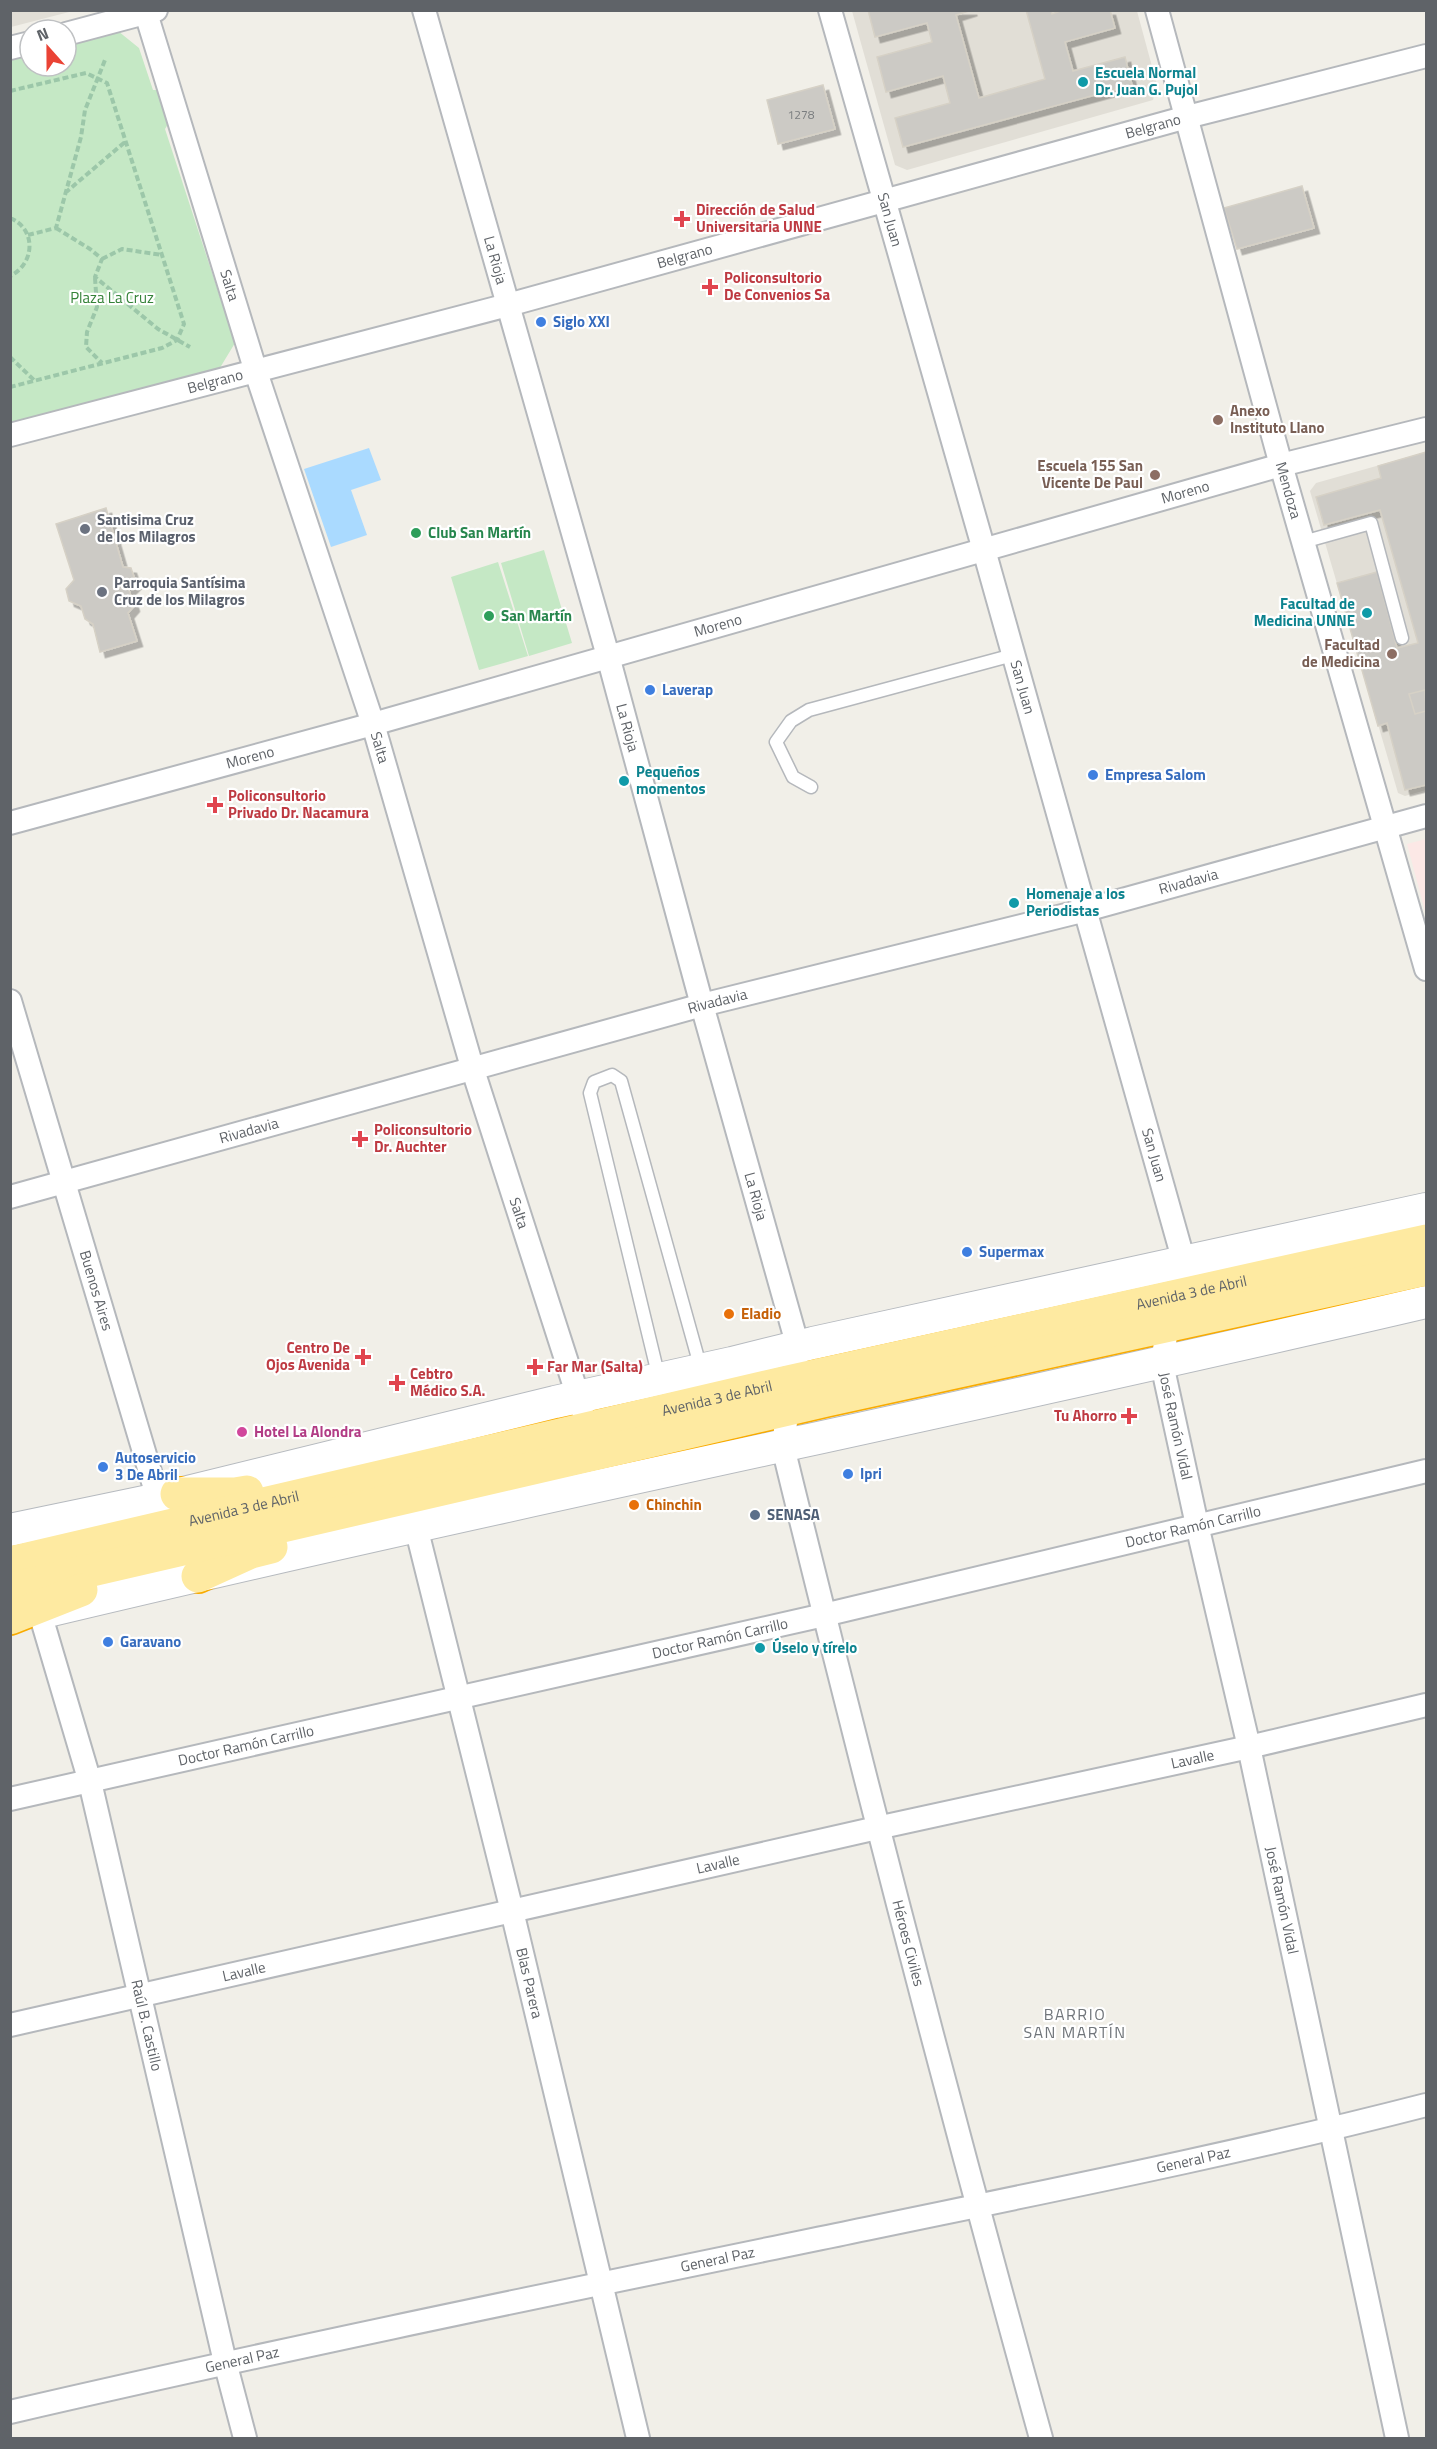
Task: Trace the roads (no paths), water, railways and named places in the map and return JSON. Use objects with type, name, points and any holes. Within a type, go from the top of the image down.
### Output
[{"type":"highway","name":"Avenida 3 de Abril","points":[[1169,1313],[1426,1241]]},
{"type":"highway","name":"Avenida 3 de Abril","points":[[477,1467],[1169,1313],[1426,1269]]},
{"type":"highway","points":[[20,1617],[175,1542],[235,1494],[350,1473],[477,1467]]},
{"type":"highway","points":[[175,1542],[251,1552],[353,1525],[477,1467]]},
{"type":"highway","name":"Avenida 3 de Abril","points":[[10,1563],[175,1542]]},
{"type":"highway","name":"Avenida 3 de Abril","points":[[10,1589],[175,1542]]},
{"type":"main road","name":"Avenida 3 de Abril","points":[[175,1542],[579,1397],[1426,1209]]},
{"type":"main road","name":"Avenida 3 de Abril","points":[[10,1530],[175,1542],[416,1527],[1162,1364],[1426,1302]]},
{"type":"street","name":"La Rioja","points":[[424,10],[608,656],[702,1005],[798,1347],[783,1447]]},
{"type":"street","name":"San Juan","points":[[830,10],[1184,1262]]},
{"type":"street","name":"Mendoza","points":[[1157,10],[1281,465],[1426,969]]},
{"type":"street","points":[[78,31],[149,11]]},
{"type":"street","name":"Salta","points":[[149,11],[256,372],[373,724],[472,1067],[579,1397],[603,1486]]},
{"type":"street","name":"Belgrano","points":[[10,435],[507,305],[1186,117],[1426,56]]},
{"type":"street","name":"Moreno","points":[[10,823],[373,724],[1281,465],[1426,429]]},
{"type":"street","name":"Rivadavia","points":[[10,1197],[702,1005],[1086,910],[1426,816]]},
{"type":"street","name":"Buenos Aires","points":[[10,1001],[175,1542]]},
{"type":"street","points":[[1162,1364],[1169,1313],[1184,1262]]},
{"type":"street","name":"José Ramón Vidal","points":[[1162,1364],[1249,1747],[1397,2439]]},
{"type":"street","name":"Héroes Civiles","points":[[783,1447],[877,1828],[976,2206],[1041,2439]]},
{"type":"street","name":"Doctor Ramón Carrillo","points":[[10,1799],[824,1615],[1426,1472]]},
{"type":"street","name":"Blas Parera","points":[[416,1527],[512,1911],[599,2284],[638,2439]]},
{"type":"street","name":"Raúl B. Castillo","points":[[20,1617],[90,1782],[245,2439]]},
{"type":"street","name":"Lavalle","points":[[10,2025],[877,1828],[1249,1747],[1426,1705]]},
{"type":"street","name":"General Paz","points":[[10,2412],[225,2362],[976,2206],[1332,2129],[1426,2105]]},
{"type":"lane","points":[[1303,542],[1371,523],[1402,638]]},
{"type":"lane","points":[[811,787],[793,777],[776,742],[791,721],[809,710],[1013,655]]},
{"type":"lane","points":[[659,1378],[590,1093],[594,1082],[612,1075],[621,1081],[701,1369]]},
{"type":"water","points":[[369,448],[381,480],[351,490],[367,535],[331,547],[304,469]]},
{"type":"place","name":"Escuela Normal Dr. Juan G. Pujol","points":[[1083,82]]},
{"type":"place","name":"Dirección de Salud Universitaria UNNE","points":[[682,219]]},
{"type":"place","name":"Policonsultorio De Convenios Sa","points":[[710,287]]},
{"type":"place","name":"Siglo XXI","points":[[541,322]]},
{"type":"place","name":"Anexo Instituto Llano","points":[[1218,420]]},
{"type":"place","name":"Escuela 155 San Vicente De Paul","points":[[1155,475]]},
{"type":"place","name":"Santisima Cruz de los Milagros","points":[[85,529]]},
{"type":"place","name":"Club San Martín","points":[[416,533]]},
{"type":"place","name":"Parroquia Santísima Cruz de los Milagros","points":[[102,592]]},
{"type":"place","name":"Facultad de Medicina UNNE","points":[[1367,613]]},
{"type":"place","name":"San Martín","points":[[489,616]]},
{"type":"place","name":"Facultad de Medicina","points":[[1392,654]]},
{"type":"place","name":"Laverap","points":[[650,690]]},
{"type":"place","name":"Empresa Salom","points":[[1093,775]]},
{"type":"place","name":"Pequeños momentos","points":[[624,781]]},
{"type":"place","name":"Policonsultorio Privado Dr. Nacamura","points":[[215,805]]},
{"type":"place","name":"Homenaje a los Periodistas","points":[[1014,903]]},
{"type":"place","name":"Policonsultorio Dr. Auchter","points":[[360,1139]]},
{"type":"place","name":"Supermax","points":[[967,1252]]},
{"type":"place","name":"Eladio","points":[[729,1314]]},
{"type":"place","name":"Centro De Ojos Avenida","points":[[363,1357]]},
{"type":"place","name":"Far Mar (Salta)","points":[[535,1367]]},
{"type":"place","name":"Cebtro Médico S.A.","points":[[397,1383]]},
{"type":"place","name":"Tu Ahorro","points":[[1129,1416]]},
{"type":"place","name":"Hotel La Alondra","points":[[242,1432]]},
{"type":"place","name":"Autoservicio 3 De Abril","points":[[103,1467]]},
{"type":"place","name":"Ipri","points":[[848,1474]]},
{"type":"place","name":"Chinchin","points":[[634,1505]]},
{"type":"place","name":"SENASA","points":[[755,1515]]},
{"type":"place","name":"Garavano","points":[[108,1642]]},
{"type":"place","name":"Úselo y tírelo","points":[[760,1648]]},
{"type":"district","name":"BARRIO SAN MARTÍN","points":[[1075,2023]]},
{"type":"park label","name":"Plaza La Cruz","points":[[112,298]]}]
